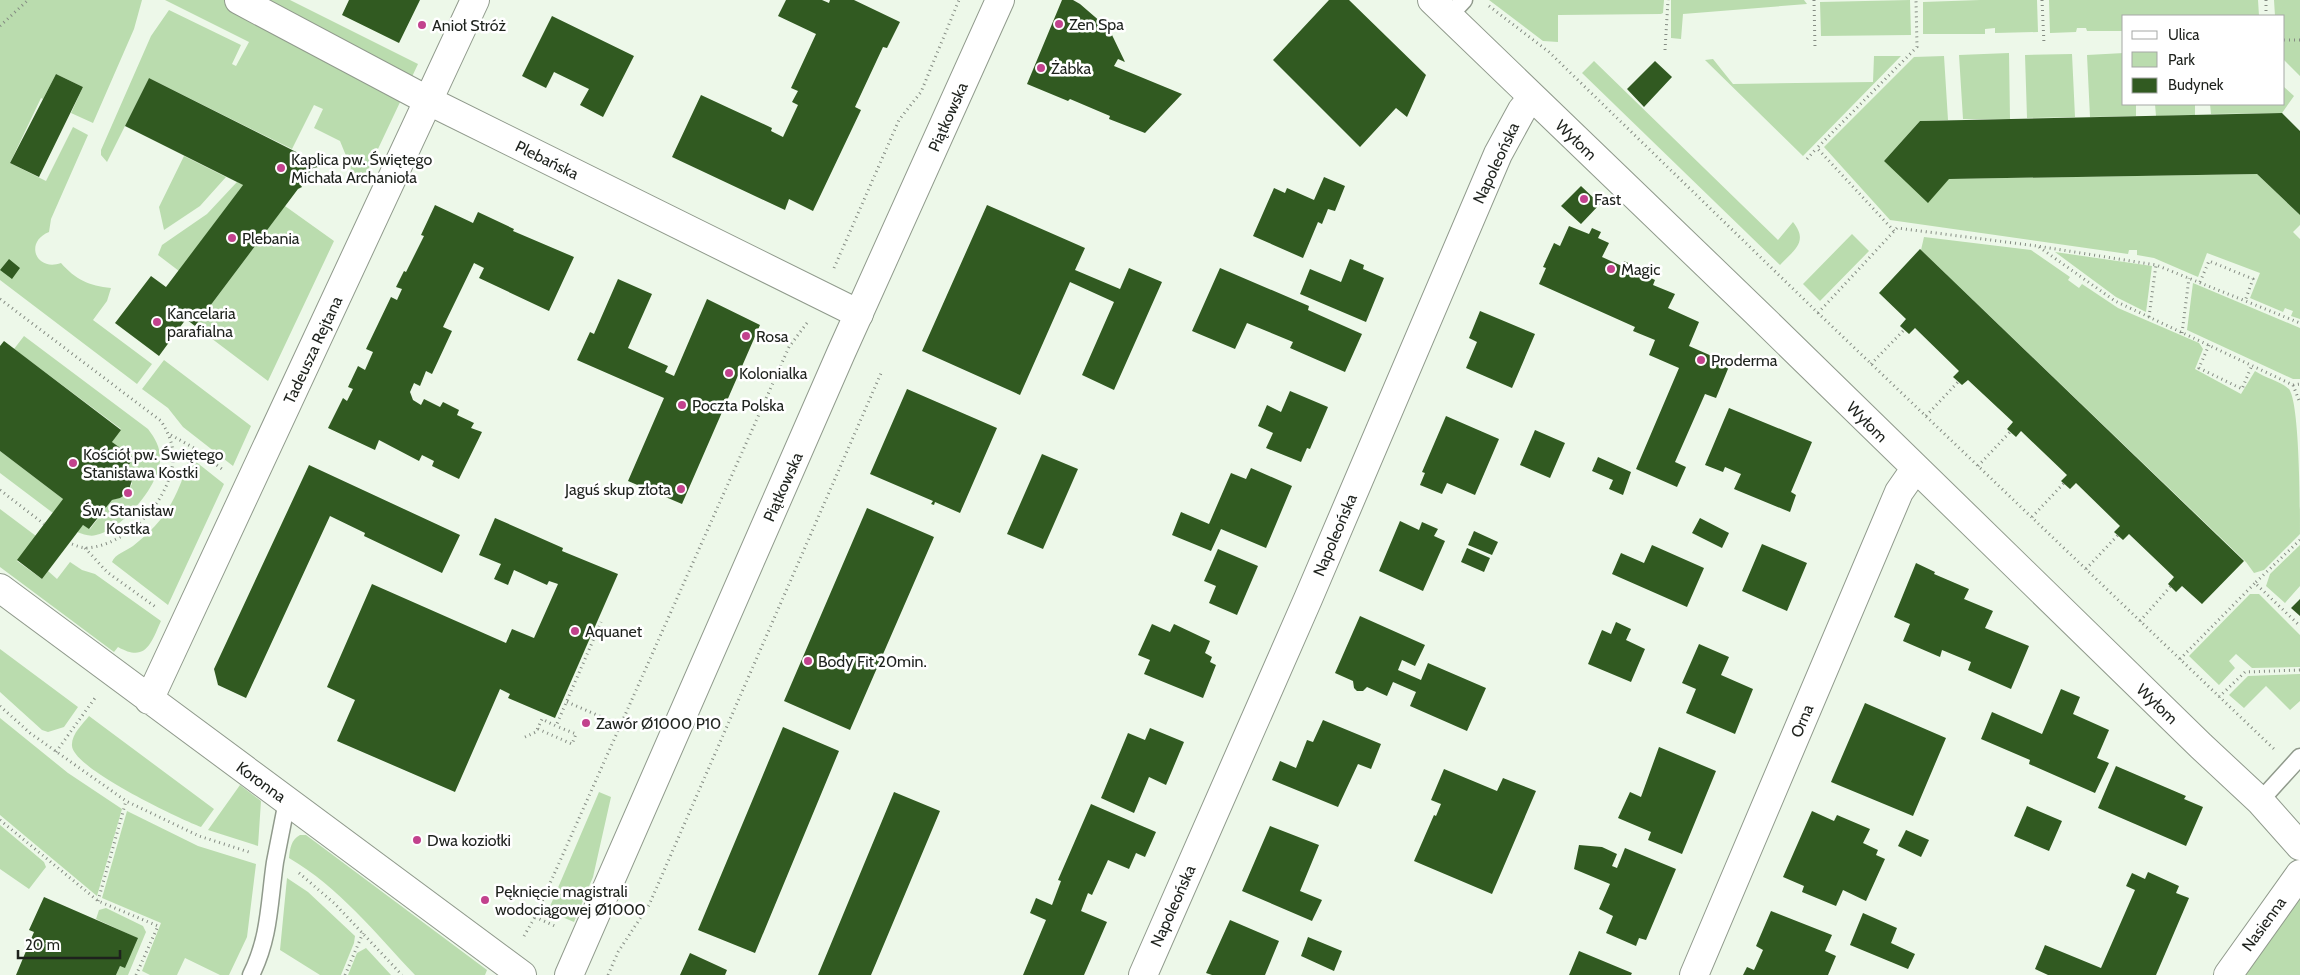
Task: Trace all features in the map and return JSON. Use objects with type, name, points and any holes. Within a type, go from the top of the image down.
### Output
[{"type":"street","name":"Plebańska","points":[[239,0],[429,101],[859,314]]},
{"type":"street","name":"Tadeusza Rejtana","points":[[149,700],[475,0]]},
{"type":"street","name":"Piątkowska","points":[[570,975],[859,314],[1000,0]]},
{"type":"street","name":"Wyłom","points":[[1448,5],[1532,98],[1756,312],[1916,470],[2260,801],[2300,846]]},
{"type":"street","name":"Napoleońska","points":[[1143,975],[1308,599],[1498,154],[1522,110],[1532,98]]},
{"type":"street","name":"Orna","points":[[1694,975],[1899,492],[1916,470]]},
{"type":"street","name":"Koronna","points":[[0,588],[522,975]]},
{"type":"street","name":"Nasienna","points":[[2228,975],[2300,874]]},
{"type":"lane","points":[[2260,801],[2300,757]]},
{"type":"lane","points":[[251,975],[262,953],[266,934],[275,862],[287,801]]},
{"type":"path","points":[[0,26],[28,0]]},
{"type":"path","points":[[832,273],[899,120],[920,92],[959,0]]},
{"type":"path","points":[[1665,50],[1668,0]]},
{"type":"path","points":[[1814,0],[1815,48]]},
{"type":"path","points":[[1807,159],[1917,47],[1916,0]]},
{"type":"path","points":[[2042,0],[2044,44]]},
{"type":"path","points":[[2266,0],[2266,15]]},
{"type":"path","points":[[1488,6],[1549,52],[1871,364],[2280,754]]},
{"type":"path","points":[[2285,40],[2300,40]]},
{"type":"path","points":[[1817,148],[1894,231]]},
{"type":"path","points":[[1818,313],[1897,228],[2037,246],[2156,265],[2300,323]]},
{"type":"path","points":[[2037,246],[2115,301],[2292,385],[2300,384]]},
{"type":"path","points":[[2200,282],[2209,261],[2253,279],[2245,301]]},
{"type":"path","points":[[2149,317],[2156,265]]},
{"type":"path","points":[[2182,332],[2189,278]]},
{"type":"path","points":[[0,299],[161,421],[170,435],[194,448],[225,472]]},
{"type":"path","points":[[520,942],[535,917],[789,347],[809,320]]},
{"type":"path","points":[[1871,364],[1904,330]]},
{"type":"path","points":[[2209,345],[2200,368],[2242,389],[2252,365]]},
{"type":"path","points":[[608,975],[618,952],[649,905],[882,372]]},
{"type":"path","points":[[1926,416],[1958,382]]},
{"type":"path","points":[[2292,385],[2300,403]]},
{"type":"path","points":[[1978,466],[2010,432]]},
{"type":"path","points":[[69,543],[85,548],[101,546],[116,540],[132,529],[156,504],[167,485],[172,467],[170,435]]},
{"type":"path","points":[[2032,517],[2064,483]]},
{"type":"path","points":[[0,490],[44,524]]},
{"type":"path","points":[[2086,569],[2118,535]]},
{"type":"path","points":[[2180,659],[2300,540]]},
{"type":"path","points":[[85,548],[107,572],[160,611]]},
{"type":"path","points":[[2255,583],[2300,626]]},
{"type":"path","points":[[2140,620],[2171,586]]},
{"type":"path","points":[[556,726],[602,622]]},
{"type":"path","points":[[2219,697],[2245,672],[2300,670]]},
{"type":"path","points":[[56,752],[98,693]]},
{"type":"path","points":[[566,702],[620,725]]},
{"type":"path","points":[[0,706],[30,733],[126,802],[200,836],[275,862],[301,874],[363,933],[402,975]]},
{"type":"path","points":[[525,737],[536,732],[542,719],[576,734],[572,744],[538,729]]},
{"type":"path","points":[[98,901],[126,802]]},
{"type":"path","points":[[0,820],[98,901],[158,926],[136,975]]},
{"type":"path","points":[[535,917],[560,928]]},
{"type":"path","points":[[344,975],[363,933]]},
{"type":"green space","points":[[0,0],[142,0],[134,29],[93,123],[71,113],[83,87],[56,74],[43,99],[41,98],[10,163],[46,181],[73,127],[88,135],[51,219],[49,232],[37,242],[36,255],[45,263],[52,265],[61,263],[83,281],[96,286],[111,288],[107,301],[93,320],[152,364],[137,384],[0,280]]},
{"type":"green space","points":[[165,0],[290,0],[418,64],[361,185],[346,178],[351,168],[340,141],[314,128],[323,109],[314,105],[292,149],[149,78],[107,162],[101,155],[101,150],[151,36],[169,10],[241,45],[232,64],[236,66],[249,42]]},
{"type":"green space","points":[[1489,0],[1664,0],[1663,13],[1661,14],[1558,15],[1558,42],[1543,41]]},
{"type":"green space","points":[[1671,0],[1804,0],[1807,4],[1683,14],[1681,39],[1671,38]]},
{"type":"green space","points":[[1910,0],[1911,35],[1821,36],[1820,2]]},
{"type":"green space","points":[[2037,0],[2038,32],[1995,33],[1995,28],[1985,29],[1985,34],[1923,34],[1923,2]]},
{"type":"green space","points":[[2049,0],[2258,0],[2259,15],[2122,15],[2122,31],[2087,31],[2086,28],[2077,28],[2076,32],[2050,33]]},
{"type":"green space","points":[[2274,0],[2300,0],[2300,76],[2285,61],[2285,15],[2275,15]]},
{"type":"green space","points":[[2009,53],[2010,119],[1963,119],[1959,55]]},
{"type":"green space","points":[[2122,53],[2122,105],[2136,105],[2136,116],[2090,117],[2087,55]]},
{"type":"green space","points":[[2072,54],[2075,117],[2027,118],[2025,55]]},
{"type":"green space","points":[[1874,56],[1901,56],[1803,156],[1705,60],[1713,59],[1733,84],[1873,82]]},
{"type":"green space","points":[[1944,56],[1948,120],[1920,121],[1884,161],[1949,179],[2257,174],[2300,215],[2300,225],[2293,232],[2300,239],[2300,319],[2291,316],[2293,311],[2285,308],[2283,312],[2250,298],[2260,273],[2207,253],[2198,277],[2154,258],[2137,255],[2137,250],[2129,250],[2128,254],[1890,220],[1824,147],[1914,57]]},
{"type":"green space","points":[[1594,61],[1778,240],[1793,222],[1798,229],[1800,240],[1794,250],[1780,265],[1582,73]]},
{"type":"green space","points":[[2285,88],[2294,96],[2282,113],[2211,114],[2210,105],[2285,105]]},
{"type":"green space","points":[[2155,105],[2195,105],[2195,115],[2156,116]]},
{"type":"green space","points":[[184,156],[226,177],[200,206],[164,230],[159,207]]},
{"type":"green space","points":[[237,182],[243,185],[179,271],[158,255],[162,245],[207,214]]},
{"type":"green space","points":[[285,206],[334,241],[268,381],[195,326]]},
{"type":"green space","points":[[1852,234],[1869,251],[1820,301],[1803,284]]},
{"type":"green space","points":[[1924,237],[2031,250],[2070,277],[2068,280],[2079,288],[2082,284],[2118,308],[2199,343],[2203,349],[2195,369],[2241,394],[2255,371],[2289,389],[2293,399],[2297,435],[2300,534],[2264,570],[2254,573],[2246,562],[1921,250]]},
{"type":"green space","points":[[2055,252],[2152,266],[2146,312],[2116,297]]},
{"type":"green space","points":[[2193,283],[2300,328],[2300,379],[2293,379],[2187,330]]},
{"type":"green space","points":[[24,336],[148,429],[157,443],[160,458],[159,469],[147,492],[117,525],[96,535],[91,536],[77,532],[83,525],[90,529],[112,500],[124,496],[132,484],[130,470],[112,442],[121,429],[14,349]]},
{"type":"green space","points":[[164,360],[251,426],[233,466],[183,427],[168,408],[142,389]]},
{"type":"green space","points":[[0,451],[63,499],[53,513],[0,473]]},
{"type":"green space","points":[[190,460],[195,461],[224,484],[168,605],[112,562],[118,555],[140,540],[161,519],[174,498],[186,465]]},
{"type":"green space","points":[[0,509],[36,536],[17,561],[42,579],[48,571],[57,579],[70,562],[82,570],[95,574],[161,621],[154,637],[146,648],[141,652],[135,653],[118,647],[114,652],[0,567]]},
{"type":"green space","points":[[2300,545],[2300,586],[2285,603],[2266,586],[2270,574]]},
{"type":"green space","points":[[2250,594],[2259,594],[2300,635],[2300,667],[2252,668],[2236,654],[2229,661],[2235,668],[2219,685],[2189,656]]},
{"type":"green space","points":[[0,649],[78,707],[64,727],[48,732],[42,730],[0,692]]},
{"type":"green space","points":[[2300,674],[2300,701],[2290,710],[2266,686],[2244,708],[2229,695],[2248,676]]},
{"type":"green space","points":[[89,716],[214,809],[201,827],[129,792],[90,767],[77,756],[72,746],[73,737]]},
{"type":"green space","points":[[0,718],[68,773],[122,809],[97,896],[0,815]]},
{"type":"green space","points":[[240,785],[261,801],[258,846],[208,830]]},
{"type":"green space","points":[[599,792],[611,797],[593,877],[574,922],[548,911]]},
{"type":"green space","points":[[127,811],[198,846],[256,864],[247,937],[229,975],[220,975],[185,958],[177,975],[150,975],[142,971],[161,923],[102,898]]},
{"type":"green space","points":[[0,825],[44,862],[46,867],[29,889],[0,869]]},
{"type":"green space","points":[[300,835],[306,835],[487,970],[485,975],[415,975],[341,897],[289,858],[293,842]]},
{"type":"green space","points":[[287,878],[308,892],[355,936],[341,975],[320,975],[280,950]]},
{"type":"green space","points":[[2300,899],[2300,975],[2241,975],[2284,916]]},
{"type":"green space","points":[[106,908],[143,926],[146,932],[128,975],[116,975],[120,966],[125,967],[137,938],[96,919],[99,910]]},
{"type":"green space","points":[[366,948],[391,975],[348,975],[357,953]]},
{"type":"building","points":[[349,0],[420,0],[399,43],[342,15]]},
{"type":"building","points":[[786,0],[822,0],[829,3],[830,0],[854,0],[900,22],[887,48],[883,47],[855,107],[861,110],[813,211],[789,199],[785,210],[672,157],[701,95],[772,128],[771,131],[783,137],[798,105],[792,102],[798,91],[791,88],[816,34],[778,16]]},
{"type":"building","points":[[1062,0],[1073,0],[1080,4],[1102,23],[1112,35],[1125,62],[1118,59],[1114,66],[1182,94],[1145,133],[1109,119],[1110,116],[1070,99],[1068,101],[1027,84]]},
{"type":"building","points":[[1329,0],[1349,0],[1426,75],[1407,117],[1396,108],[1360,147],[1273,60]]},
{"type":"building","points":[[552,16],[634,56],[603,117],[580,105],[589,89],[554,72],[546,88],[522,76]]},
{"type":"building","points":[[1655,61],[1672,77],[1644,107],[1627,89]]},
{"type":"building","points":[[56,74],[83,87],[39,177],[10,163]]},
{"type":"building","name":"Plebania","points":[[149,78],[310,159],[318,159],[319,161],[313,162],[314,166],[323,166],[313,168],[300,184],[302,187],[298,189],[195,326],[186,319],[159,356],[115,323],[151,276],[166,287],[243,185],[125,126]]},
{"type":"building","points":[[2282,113],[2300,131],[2300,215],[2257,174],[1949,179],[1928,203],[1884,161],[1920,121]]},
{"type":"building","points":[[1324,177],[1345,186],[1335,211],[1328,209],[1322,224],[1318,222],[1303,258],[1253,236],[1274,188],[1285,193],[1287,188],[1314,200]]},
{"type":"building","points":[[1581,186],[1600,204],[1581,224],[1561,206]]},
{"type":"building","points":[[435,205],[473,223],[478,212],[514,229],[513,231],[574,257],[549,311],[479,278],[484,268],[474,263],[443,327],[452,331],[432,374],[426,371],[420,386],[414,383],[410,392],[413,400],[421,405],[424,399],[440,407],[443,402],[459,410],[457,415],[474,423],[471,428],[482,432],[459,479],[432,466],[434,461],[422,455],[419,461],[379,440],[375,450],[328,428],[343,398],[347,401],[353,389],[348,387],[358,366],[365,370],[373,352],[366,349],[391,297],[397,300],[402,289],[396,287],[404,271],[406,272],[424,236],[421,235]]},
{"type":"building","points":[[987,205],[1085,248],[1075,270],[1120,289],[1129,268],[1162,282],[1114,390],[1082,375],[1114,302],[1070,282],[1020,395],[922,351]]},
{"type":"building","points":[[1569,226],[1589,234],[1592,228],[1601,232],[1598,238],[1609,243],[1602,257],[1622,266],[1624,261],[1637,267],[1636,271],[1655,280],[1653,285],[1675,294],[1668,308],[1699,322],[1689,346],[1730,364],[1716,398],[1705,394],[1675,462],[1686,467],[1677,487],[1636,469],[1679,368],[1649,355],[1655,340],[1633,331],[1635,327],[1539,284],[1546,268],[1543,267],[1554,243],[1560,246]]},
{"type":"building","points":[[1920,249],[2244,561],[2202,604],[2182,586],[2176,592],[2168,584],[2174,577],[2129,534],[2123,540],[2114,532],[2120,526],[2076,483],[2070,489],[2061,481],[2067,475],[2021,431],[2016,437],[2007,429],[2013,422],[1968,380],[1962,385],[1953,377],[1959,371],[1915,328],[1909,334],[1900,326],[1906,319],[1879,293]]},
{"type":"building","points":[[9,259],[20,268],[12,279],[0,270]]},
{"type":"building","points":[[1350,259],[1364,265],[1363,269],[1384,278],[1366,322],[1300,294],[1310,269],[1341,282]]},
{"type":"building","points":[[1220,268],[1309,306],[1308,310],[1362,334],[1345,372],[1290,348],[1293,342],[1247,323],[1235,349],[1192,331]]},
{"type":"building","points":[[618,279],[652,294],[628,348],[668,366],[665,372],[674,376],[707,299],[760,325],[682,504],[628,481],[664,398],[577,360],[590,332],[594,334]]},
{"type":"building","points":[[1480,311],[1535,334],[1512,388],[1466,368],[1477,342],[1469,338]]},
{"type":"building","name":"Kościół pw. Świętego Stanisława Kostki","points":[[4,341],[121,430],[112,442],[134,458],[127,467],[132,480],[128,493],[112,500],[89,529],[83,525],[42,579],[17,560],[63,499],[0,451],[0,346]]},
{"type":"building","points":[[907,389],[997,428],[960,513],[935,502],[934,505],[931,504],[933,501],[870,474]]},
{"type":"building","points":[[1290,391],[1328,407],[1310,449],[1307,448],[1301,462],[1266,448],[1273,433],[1258,426],[1267,405],[1281,412]]},
{"type":"building","points":[[1729,408],[1812,442],[1791,492],[1796,495],[1790,512],[1734,489],[1741,474],[1725,467],[1723,472],[1705,465]]},
{"type":"building","points":[[1446,416],[1499,439],[1475,495],[1447,483],[1442,494],[1420,485],[1425,473],[1422,472]]},
{"type":"building","points":[[1535,430],[1565,443],[1550,478],[1520,465]]},
{"type":"building","points":[[1042,454],[1078,469],[1043,549],[1007,534]]},
{"type":"building","points":[[1598,457],[1631,472],[1623,495],[1609,489],[1613,480],[1592,471]]},
{"type":"building","points":[[309,465],[460,535],[442,573],[364,536],[365,533],[330,516],[246,698],[218,685],[214,669]]},
{"type":"building","points":[[1251,468],[1292,486],[1266,548],[1221,529],[1211,551],[1172,535],[1181,512],[1209,524],[1231,473],[1246,479]]},
{"type":"building","points":[[867,508],[934,537],[850,730],[784,701]]},
{"type":"building","points":[[495,518],[563,548],[562,551],[618,574],[555,718],[508,698],[510,694],[500,689],[455,792],[337,741],[355,700],[327,687],[372,584],[506,643],[512,629],[534,638],[558,584],[549,581],[547,585],[514,570],[508,585],[494,579],[501,564],[479,555]]},
{"type":"building","points":[[1700,518],[1729,533],[1722,548],[1692,533]]},
{"type":"building","points":[[1400,521],[1419,530],[1422,522],[1438,529],[1434,536],[1445,541],[1423,591],[1379,571]]},
{"type":"building","points":[[1474,531],[1498,542],[1492,555],[1468,545]]},
{"type":"building","points":[[1762,544],[1807,563],[1787,611],[1742,591]]},
{"type":"building","points":[[1652,545],[1704,568],[1687,607],[1612,574],[1621,553],[1644,563]]},
{"type":"building","points":[[1467,548],[1490,558],[1484,572],[1461,562]]},
{"type":"building","points":[[1218,549],[1258,566],[1237,615],[1209,603],[1216,586],[1204,581]]},
{"type":"building","points":[[1916,563],[1935,572],[1934,574],[1969,589],[1964,599],[1993,611],[1985,628],[2029,646],[2011,689],[1968,670],[1971,662],[1942,650],[1940,657],[1903,641],[1910,624],[1894,617]]},
{"type":"building","points":[[2300,599],[2300,616],[2291,608]]},
{"type":"building","points":[[1360,616],[1425,645],[1415,666],[1402,660],[1398,670],[1421,680],[1428,663],[1486,688],[1467,731],[1410,706],[1416,692],[1393,682],[1387,696],[1367,687],[1363,691],[1357,691],[1354,688],[1353,681],[1335,673]]},
{"type":"building","points":[[1616,622],[1631,629],[1626,640],[1645,649],[1631,682],[1588,664],[1602,630],[1611,634]]},
{"type":"building","points":[[1152,624],[1170,632],[1174,624],[1210,641],[1205,653],[1212,657],[1210,662],[1216,665],[1203,698],[1144,674],[1150,660],[1138,655]]},
{"type":"building","points":[[1699,644],[1729,657],[1721,675],[1753,689],[1735,734],[1686,713],[1696,689],[1682,683]]},
{"type":"building","points":[[2061,689],[2080,697],[2073,714],[2109,730],[2097,758],[2109,763],[2095,793],[2029,764],[2030,760],[1981,739],[1992,712],[2042,734]]},
{"type":"building","points":[[1865,703],[1946,738],[1913,816],[1831,782]]},
{"type":"building","points":[[1323,720],[1381,744],[1371,769],[1358,764],[1338,807],[1272,780],[1280,761],[1296,768],[1307,740],[1313,742]]},
{"type":"building","points":[[783,727],[839,751],[755,953],[698,930]]},
{"type":"building","points":[[1150,728],[1184,742],[1166,785],[1149,777],[1134,813],[1101,798],[1128,733],[1145,740]]},
{"type":"building","points":[[1659,747],[1716,771],[1682,854],[1648,840],[1651,832],[1618,818],[1630,792],[1641,797]]},
{"type":"building","points":[[2116,766],[2186,796],[2184,799],[2203,807],[2186,846],[2098,808]]},
{"type":"building","points":[[1444,769],[1497,791],[1503,778],[1536,791],[1492,894],[1414,861],[1434,815],[1436,816],[1441,804],[1431,800]]},
{"type":"building","points":[[894,792],[940,811],[871,975],[818,975]]},
{"type":"building","points":[[1091,804],[1156,832],[1145,857],[1136,853],[1129,869],[1108,860],[1092,895],[1088,893],[1081,911],[1107,922],[1084,975],[1023,975],[1046,920],[1030,913],[1036,898],[1052,905],[1061,881],[1058,880]]},
{"type":"building","points":[[2027,806],[2062,821],[2049,851],[2014,836]]},
{"type":"building","points":[[1812,811],[1834,821],[1837,815],[1870,829],[1863,843],[1878,850],[1876,855],[1885,859],[1866,901],[1843,890],[1836,906],[1802,892],[1804,886],[1783,877]]},
{"type":"building","points":[[1270,826],[1319,845],[1300,891],[1322,900],[1312,921],[1242,891]]},
{"type":"building","points":[[1906,830],[1929,840],[1921,857],[1898,846]]},
{"type":"building","points":[[1579,845],[1602,847],[1617,854],[1612,866],[1617,868],[1625,848],[1676,869],[1646,940],[1639,938],[1636,946],[1606,933],[1613,916],[1599,909],[1610,884],[1574,869]]},
{"type":"building","points":[[2148,872],[2179,886],[2176,893],[2189,898],[2156,975],[2048,975],[2035,969],[2045,945],[2101,968],[2135,890],[2126,886],[2132,873],[2145,879]]},
{"type":"building","points":[[44,897],[138,938],[125,968],[120,966],[116,975],[16,975],[34,932],[29,930]]},
{"type":"building","points":[[1771,911],[1832,935],[1825,951],[1836,956],[1828,975],[1743,975],[1747,967],[1754,970],[1763,950],[1756,946]]},
{"type":"building","points":[[1863,913],[1897,928],[1891,943],[1915,954],[1908,969],[1850,945]]},
{"type":"building","points":[[1230,920],[1279,941],[1265,975],[1212,975],[1206,973]]},
{"type":"building","points":[[1308,937],[1342,951],[1334,971],[1301,956]]},
{"type":"building","points":[[1579,951],[1632,973],[1631,975],[1569,975]]},
{"type":"building","points":[[690,953],[727,970],[725,975],[680,975]]},
{"type":"place","name":"Zen Spa","points":[[1059,24]]},
{"type":"place","name":"Anioł Stróż","points":[[422,25]]},
{"type":"place","name":"Żabka","points":[[1041,68]]},
{"type":"place","name":"Kaplica pw. Świętego Michała Archanioła","points":[[281,168]]},
{"type":"place","name":"Fast","points":[[1584,199]]},
{"type":"place","name":"Plebania","points":[[232,238]]},
{"type":"place","name":"Magic","points":[[1611,269]]},
{"type":"place","name":"Kancelaria parafialna","points":[[157,322]]},
{"type":"place","name":"Rosa","points":[[746,336]]},
{"type":"place","name":"Proderma","points":[[1701,360]]},
{"type":"place","name":"Kolonialka","points":[[729,373]]},
{"type":"place","name":"Poczta Polska","points":[[682,405]]},
{"type":"place","name":"Kościół pw. Świętego Stanisława Kostki","points":[[73,463]]},
{"type":"place","name":"Jaguś skup złota","points":[[681,489]]},
{"type":"place","name":"Św. Stanisław Kostka","points":[[128,493]]},
{"type":"place","name":"Aquanet","points":[[575,631]]},
{"type":"place","name":"Body Fit 20min.","points":[[808,661]]},
{"type":"place","name":"Zawór Ø1000 P10","points":[[586,723]]},
{"type":"place","name":"Dwa koziołki","points":[[417,840]]},
{"type":"place","name":"Pęknięcie magistrali wodociągowej Ø1000","points":[[485,900]]}]
